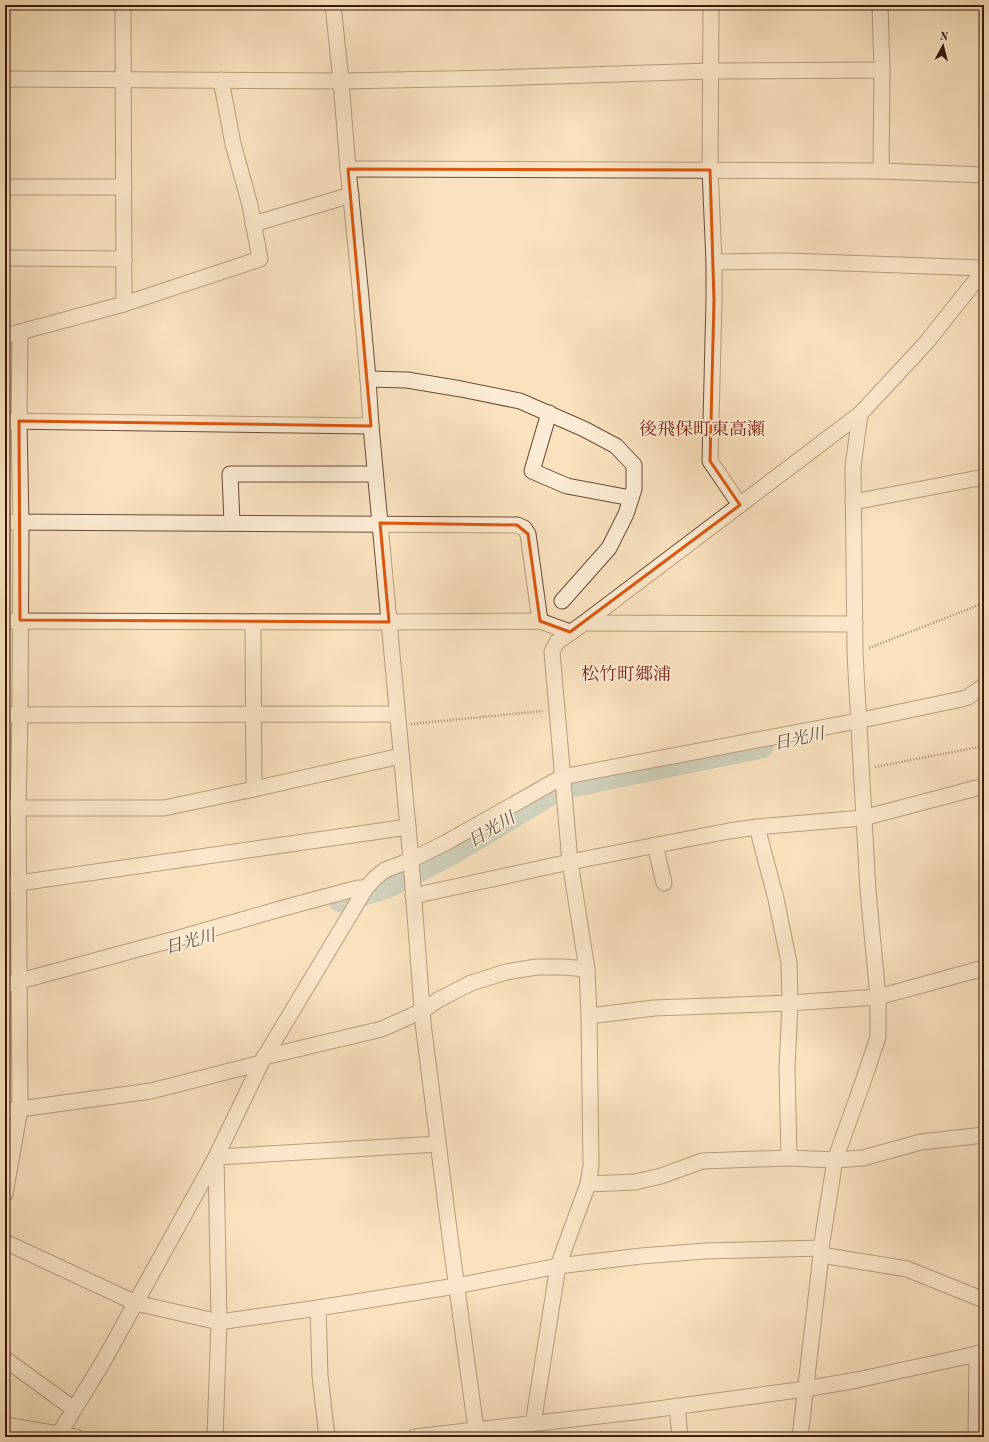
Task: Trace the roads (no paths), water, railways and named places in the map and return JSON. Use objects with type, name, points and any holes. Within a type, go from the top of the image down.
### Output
[{"type":"street","points":[[123,5],[124,304]]},
{"type":"street","points":[[333,5],[408,827],[422,1011],[476,1434]]},
{"type":"street","points":[[711,5],[710,170],[714,262],[714,314],[710,461],[740,505]]},
{"type":"street","points":[[880,5],[882,70],[881,171]]},
{"type":"street","points":[[5,79],[341,81],[711,71],[882,70]]},
{"type":"street","points":[[5,336],[124,304],[260,259],[250,206],[233,144],[221,80]]},
{"type":"street","points":[[348,169],[881,171],[984,174]]},
{"type":"street","points":[[5,187],[124,187]]},
{"type":"street","points":[[253,224],[351,195]]},
{"type":"street","points":[[5,258],[124,259]]},
{"type":"street","points":[[714,262],[788,261],[984,269]]},
{"type":"street","points":[[533,1424],[558,1266],[588,1184],[592,1166],[587,969],[570,862],[562,784],[552,652],[557,642],[860,414],[926,343],[984,269]]},
{"type":"street","points":[[5,1194],[12,1110],[16,986],[11,808],[12,620],[21,522],[12,421],[20,332]]},
{"type":"street","points":[[368,379],[407,380],[520,401],[584,429],[616,446],[634,466],[634,489],[626,514],[609,548],[562,601]]},
{"type":"street","points":[[549,414],[532,470],[567,486],[631,498]]},
{"type":"street","points":[[800,1437],[821,1252],[835,1160],[878,1037],[878,997],[868,891],[854,624],[853,467],[860,414]]},
{"type":"street","points":[[12,421],[371,426]]},
{"type":"street","points":[[232,523],[230,474],[375,474]]},
{"type":"street","points":[[853,502],[984,477]]},
{"type":"street","points":[[5,522],[517,525],[524,528],[528,534],[540,621]]},
{"type":"street","points":[[12,620],[253,622],[540,621],[570,632]]},
{"type":"street","points":[[253,622],[254,790]]},
{"type":"street","points":[[584,623],[854,624]]},
{"type":"street","points":[[59,1434],[103,1362],[216,1158],[262,1060],[364,892],[375,878],[385,870],[411,868],[447,842],[562,784],[859,725],[962,699],[968,697],[984,686]]},
{"type":"street","points":[[12,715],[254,714],[398,719]]},
{"type":"street","points":[[11,808],[164,808],[254,790],[401,756]]},
{"type":"street","points":[[413,896],[570,862],[757,827],[864,818],[984,786]]},
{"type":"street","points":[[12,884],[408,827]]},
{"type":"street","points":[[757,827],[776,898],[789,963],[790,1003],[787,1068],[789,1158]]},
{"type":"street","points":[[655,845],[664,883]]},
{"type":"street","points":[[16,986],[287,907],[358,888],[364,892]]},
{"type":"street","points":[[12,1110],[152,1091],[262,1060],[382,1029],[422,1011],[438,1000],[471,984],[506,972],[538,967],[587,969]]},
{"type":"street","points":[[589,1016],[654,1008],[790,1003],[878,997],[984,968]]},
{"type":"street","points":[[588,1184],[635,1182],[661,1176],[702,1161],[789,1158],[835,1160],[862,1158],[921,1142],[984,1135]]},
{"type":"street","points":[[216,1158],[438,1144]]},
{"type":"street","points":[[215,1437],[219,1322],[216,1158]]},
{"type":"street","points":[[5,1242],[136,1303],[219,1322],[456,1286],[558,1266],[641,1256],[705,1251],[821,1252],[907,1269],[984,1300]]},
{"type":"street","points":[[318,1308],[320,1376],[327,1437]]},
{"type":"street","points":[[415,1437],[476,1434],[533,1424],[805,1389],[857,1380],[980,1352],[976,1437]]},
{"type":"street","points":[[5,1359],[74,1409]]},
{"type":"street","points":[[677,1406],[680,1437]]},
{"type":"street","points":[[5,1425],[27,1433],[59,1434],[76,1437]]},
{"type":"waterway","name":"日光川","points":[[341,900],[387,886],[451,853],[557,789],[761,746]]},
{"type":"district","name":"後飛保町東高瀬","points":[[702,429]]},
{"type":"district","name":"松竹町郷浦","points":[[626,674]]}]
